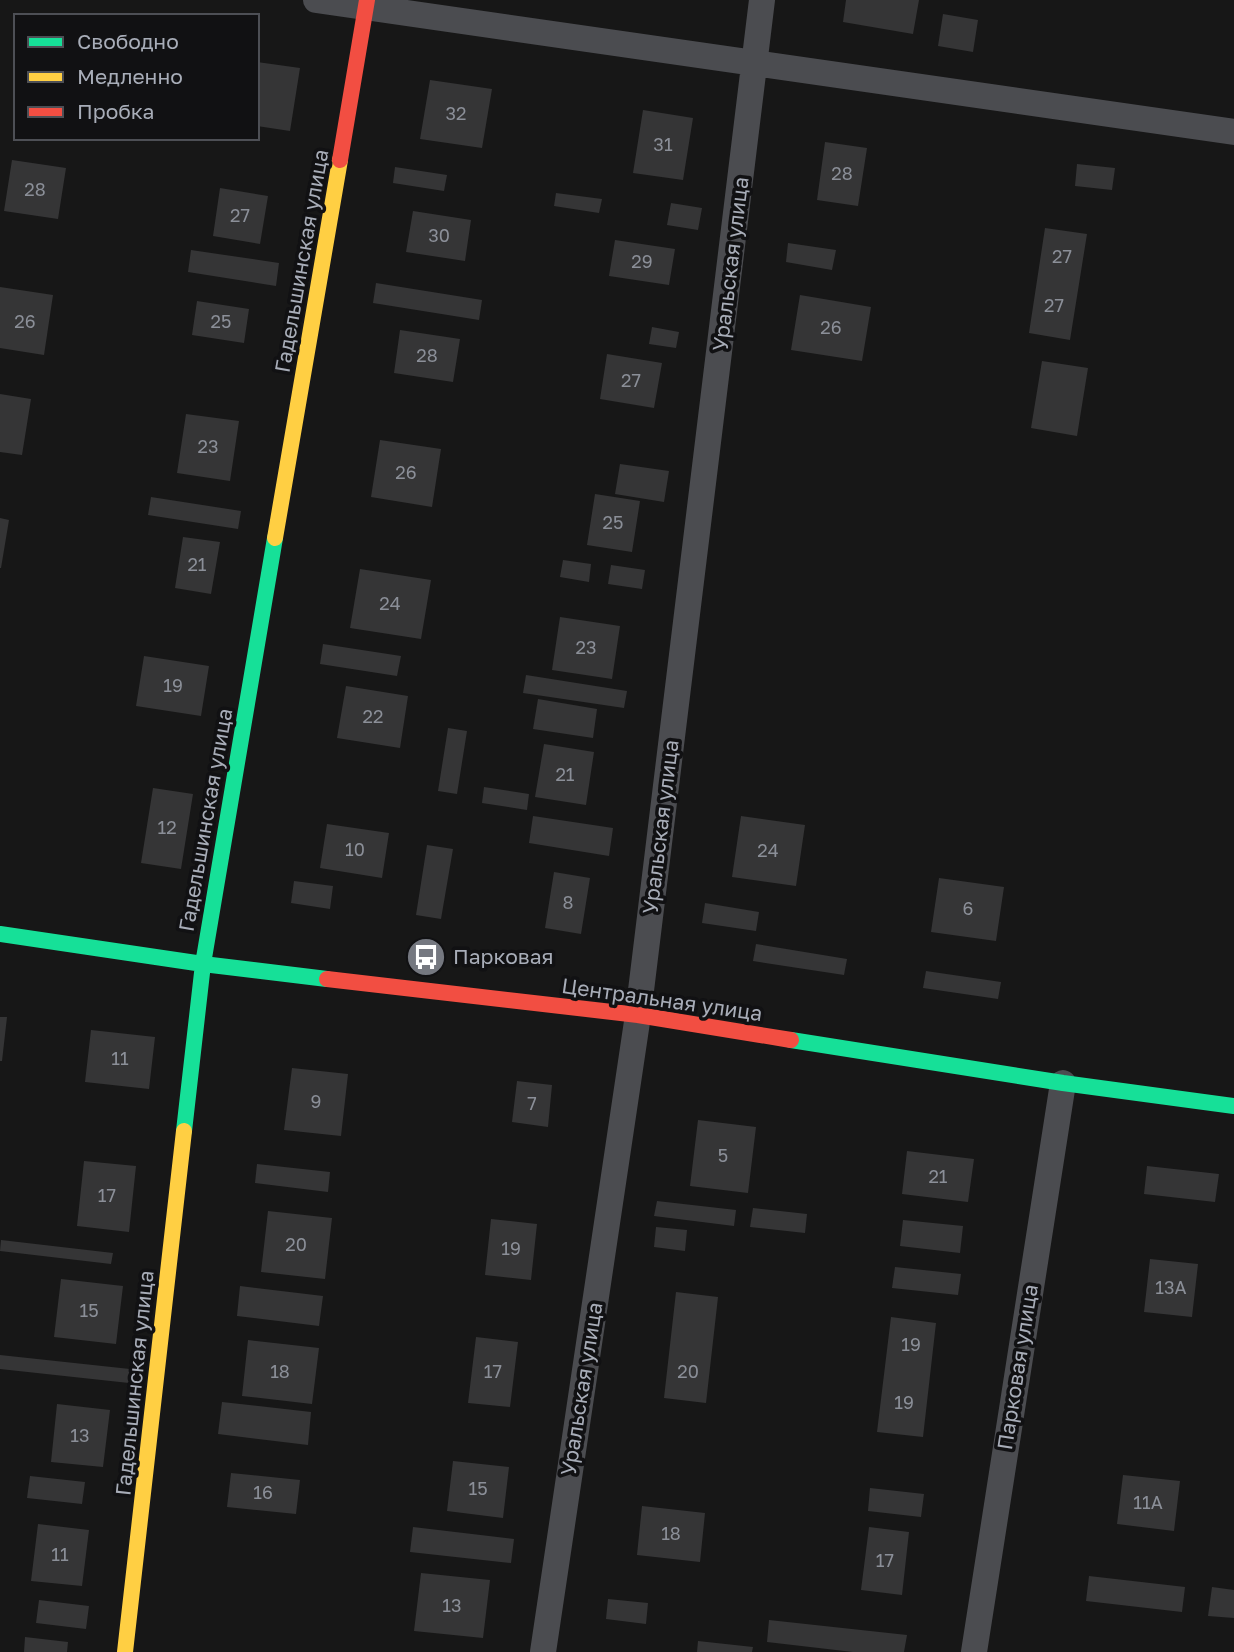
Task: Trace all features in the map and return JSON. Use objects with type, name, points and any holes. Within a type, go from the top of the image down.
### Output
[{"type":"street","points":[[316,0],[367,3],[755,65],[1234,132]]},
{"type":"street","name":"Уральская улица","points":[[543,1652],[638,1016],[762,0]]},
{"type":"street","name":"Гадельшинская улица","points":[[125,1652],[203,964],[367,3]]},
{"type":"street","name":"Центральная улица","points":[[0,934],[203,964],[638,1016],[1063,1083],[1234,1105]]},
{"type":"street","name":"Парковая улица","points":[[974,1652],[1063,1083]]},
{"type":"building","points":[[846,0],[919,0],[913,34],[843,22]]},
{"type":"building","points":[[943,14],[978,20],[973,52],[938,46]]},
{"type":"building","points":[[259,62],[300,68],[290,131],[259,126]]},
{"type":"building","points":[[430,80],[492,89],[482,148],[420,139]]},
{"type":"building","points":[[643,110],[693,118],[683,180],[633,173]]},
{"type":"building","points":[[825,142],[867,148],[858,206],[817,200]]},
{"type":"building","points":[[12,160],[66,168],[58,219],[4,211]]},
{"type":"building","points":[[1077,164],[1115,168],[1112,190],[1075,186]]},
{"type":"building","points":[[395,167],[447,175],[444,191],[393,183]]},
{"type":"building","points":[[220,188],[268,196],[260,244],[213,236]]},
{"type":"building","points":[[556,193],[602,199],[599,213],[554,206]]},
{"type":"building","points":[[671,203],[702,208],[698,230],[667,225]]},
{"type":"building","points":[[413,211],[471,220],[465,261],[406,252]]},
{"type":"building","points":[[1045,228],[1087,234],[1070,340],[1029,333]]},
{"type":"building","points":[[615,240],[675,249],[669,285],[609,276]]},
{"type":"building","points":[[788,243],[836,250],[832,270],[786,262]]},
{"type":"building","points":[[191,250],[279,263],[276,286],[188,272]]},
{"type":"building","points":[[376,283],[482,300],[479,320],[373,303]]},
{"type":"building","points":[[0,287],[53,295],[44,355],[0,348]]},
{"type":"building","points":[[800,295],[871,307],[862,361],[791,350]]},
{"type":"building","points":[[197,301],[249,309],[244,343],[192,335]]},
{"type":"building","points":[[652,327],[679,332],[676,348],[649,344]]},
{"type":"building","points":[[400,330],[460,339],[453,382],[394,373]]},
{"type":"building","points":[[607,354],[662,363],[654,408],[600,399]]},
{"type":"building","points":[[1042,361],[1088,368],[1077,436],[1031,428]]},
{"type":"building","points":[[0,394],[31,399],[22,455],[0,452]]},
{"type":"building","points":[[186,414],[239,421],[230,481],[177,473]]},
{"type":"building","points":[[380,440],[441,449],[432,507],[371,497]]},
{"type":"building","points":[[620,464],[669,471],[664,502],[615,494]]},
{"type":"building","points":[[595,494],[640,501],[632,552],[587,545]]},
{"type":"building","points":[[151,497],[241,511],[238,529],[148,515]]},
{"type":"building","points":[[0,518],[9,520],[1,568],[0,568]]},
{"type":"building","points":[[183,537],[220,542],[211,594],[175,588]]},
{"type":"building","points":[[563,560],[591,564],[589,582],[560,577]]},
{"type":"building","points":[[611,565],[645,570],[642,589],[608,584]]},
{"type":"building","points":[[360,569],[431,580],[421,639],[350,628]]},
{"type":"building","points":[[560,617],[620,626],[612,679],[552,670]]},
{"type":"building","points":[[323,644],[401,656],[397,676],[320,664]]},
{"type":"building","points":[[144,656],[209,666],[201,716],[136,706]]},
{"type":"building","points":[[526,675],[627,691],[624,708],[523,693]]},
{"type":"building","points":[[346,686],[408,696],[400,748],[337,738]]},
{"type":"building","points":[[538,699],[597,709],[593,738],[533,729]]},
{"type":"building","points":[[448,728],[467,731],[457,794],[438,791]]},
{"type":"building","points":[[544,744],[594,752],[586,805],[535,797]]},
{"type":"building","points":[[484,787],[529,794],[527,810],[482,803]]},
{"type":"building","points":[[153,788],[193,794],[181,869],[141,863]]},
{"type":"building","points":[[533,816],[613,828],[609,856],[529,843]]},
{"type":"building","points":[[741,816],[805,825],[796,886],[732,877]]},
{"type":"building","points":[[327,824],[389,833],[382,878],[320,868]]},
{"type":"building","points":[[427,845],[453,849],[441,919],[416,915]]},
{"type":"building","points":[[554,872],[590,878],[581,934],[545,928]]},
{"type":"building","points":[[939,878],[1004,887],[996,941],[931,932]]},
{"type":"building","points":[[294,881],[333,886],[330,909],[291,903]]},
{"type":"building","points":[[705,903],[759,912],[756,931],[702,923]]},
{"type":"building","points":[[756,944],[847,959],[844,975],[753,961]]},
{"type":"building","points":[[926,971],[1001,982],[998,999],[923,988]]},
{"type":"building","points":[[0,1017],[7,1017],[2,1061],[0,1061]]},
{"type":"building","points":[[91,1030],[155,1037],[149,1089],[85,1082]]},
{"type":"building","points":[[292,1068],[348,1074],[341,1136],[284,1130]]},
{"type":"building","points":[[517,1081],[552,1085],[548,1127],[512,1122]]},
{"type":"building","points":[[698,1120],[756,1127],[748,1193],[690,1186]]},
{"type":"building","points":[[907,1151],[974,1159],[968,1202],[902,1194]]},
{"type":"building","points":[[84,1161],[136,1166],[129,1232],[77,1226]]},
{"type":"building","points":[[257,1164],[330,1172],[328,1192],[255,1183]]},
{"type":"building","points":[[1147,1166],[1219,1174],[1215,1202],[1144,1194]]},
{"type":"building","points":[[657,1201],[736,1210],[734,1226],[654,1216]]},
{"type":"building","points":[[753,1208],[807,1214],[805,1233],[750,1227]]},
{"type":"building","points":[[268,1211],[332,1218],[325,1279],[261,1272]]},
{"type":"building","points":[[491,1219],[537,1224],[531,1280],[485,1275]]},
{"type":"building","points":[[903,1220],[963,1226],[960,1253],[900,1246]]},
{"type":"building","points":[[656,1227],[687,1230],[685,1251],[654,1247]]},
{"type":"building","points":[[1,1240],[113,1253],[111,1264],[0,1251]]},
{"type":"building","points":[[1150,1259],[1198,1264],[1192,1317],[1144,1312]]},
{"type":"building","points":[[895,1267],[961,1274],[958,1295],[892,1288]]},
{"type":"building","points":[[61,1279],[123,1286],[116,1344],[54,1337]]},
{"type":"building","points":[[240,1286],[323,1296],[319,1326],[237,1316]]},
{"type":"building","points":[[676,1292],[718,1297],[706,1403],[664,1398]]},
{"type":"building","points":[[891,1317],[936,1323],[923,1437],[877,1432]]},
{"type":"building","points":[[476,1337],[518,1342],[510,1407],[468,1403]]},
{"type":"building","points":[[248,1340],[319,1348],[312,1404],[242,1396]]},
{"type":"building","points":[[0,1355],[130,1369],[129,1383],[0,1369]]},
{"type":"building","points":[[222,1402],[311,1412],[308,1445],[218,1434]]},
{"type":"building","points":[[57,1404],[110,1410],[103,1467],[51,1462]]},
{"type":"building","points":[[453,1461],[509,1467],[503,1518],[447,1511]]},
{"type":"building","points":[[231,1473],[300,1480],[296,1514],[227,1507]]},
{"type":"building","points":[[1123,1475],[1180,1481],[1174,1531],[1117,1524]]},
{"type":"building","points":[[30,1476],[85,1482],[82,1504],[27,1498]]},
{"type":"building","points":[[870,1488],[924,1494],[921,1517],[868,1511]]},
{"type":"building","points":[[642,1506],[705,1513],[700,1562],[637,1555]]},
{"type":"building","points":[[38,1524],[89,1530],[82,1586],[31,1581]]},
{"type":"building","points":[[413,1527],[514,1539],[511,1563],[410,1552]]},
{"type":"building","points":[[869,1527],[909,1532],[902,1595],[861,1590]]},
{"type":"building","points":[[421,1573],[490,1580],[483,1638],[414,1631]]},
{"type":"building","points":[[1089,1576],[1185,1587],[1182,1612],[1086,1601]]},
{"type":"building","points":[[1212,1587],[1234,1590],[1234,1618],[1208,1616]]},
{"type":"building","points":[[608,1599],[648,1603],[646,1624],[606,1619]]},
{"type":"building","points":[[39,1600],[89,1606],[86,1629],[36,1623]]},
{"type":"building","points":[[769,1620],[907,1635],[904,1652],[853,1652],[767,1642]]},
{"type":"building","points":[[25,1637],[68,1642],[67,1652],[24,1652]]},
{"type":"building","points":[[698,1641],[753,1647],[752,1652],[697,1652]]},
{"type":"traffic: fast","points":[[184,1131],[203,964],[275,538]]},
{"type":"traffic: fast","points":[[0,934],[327,979]]},
{"type":"traffic: fast","points":[[791,1040],[1063,1083],[1234,1106]]},
{"type":"traffic: slow","points":[[275,538],[340,160]]},
{"type":"traffic: slow","points":[[125,1652],[184,1131]]},
{"type":"traffic: jam","points":[[340,160],[367,0]]},
{"type":"traffic: jam","points":[[327,979],[638,1015],[791,1040]]},
{"type":"place","name":"Парковая","points":[[426,957]]}]
